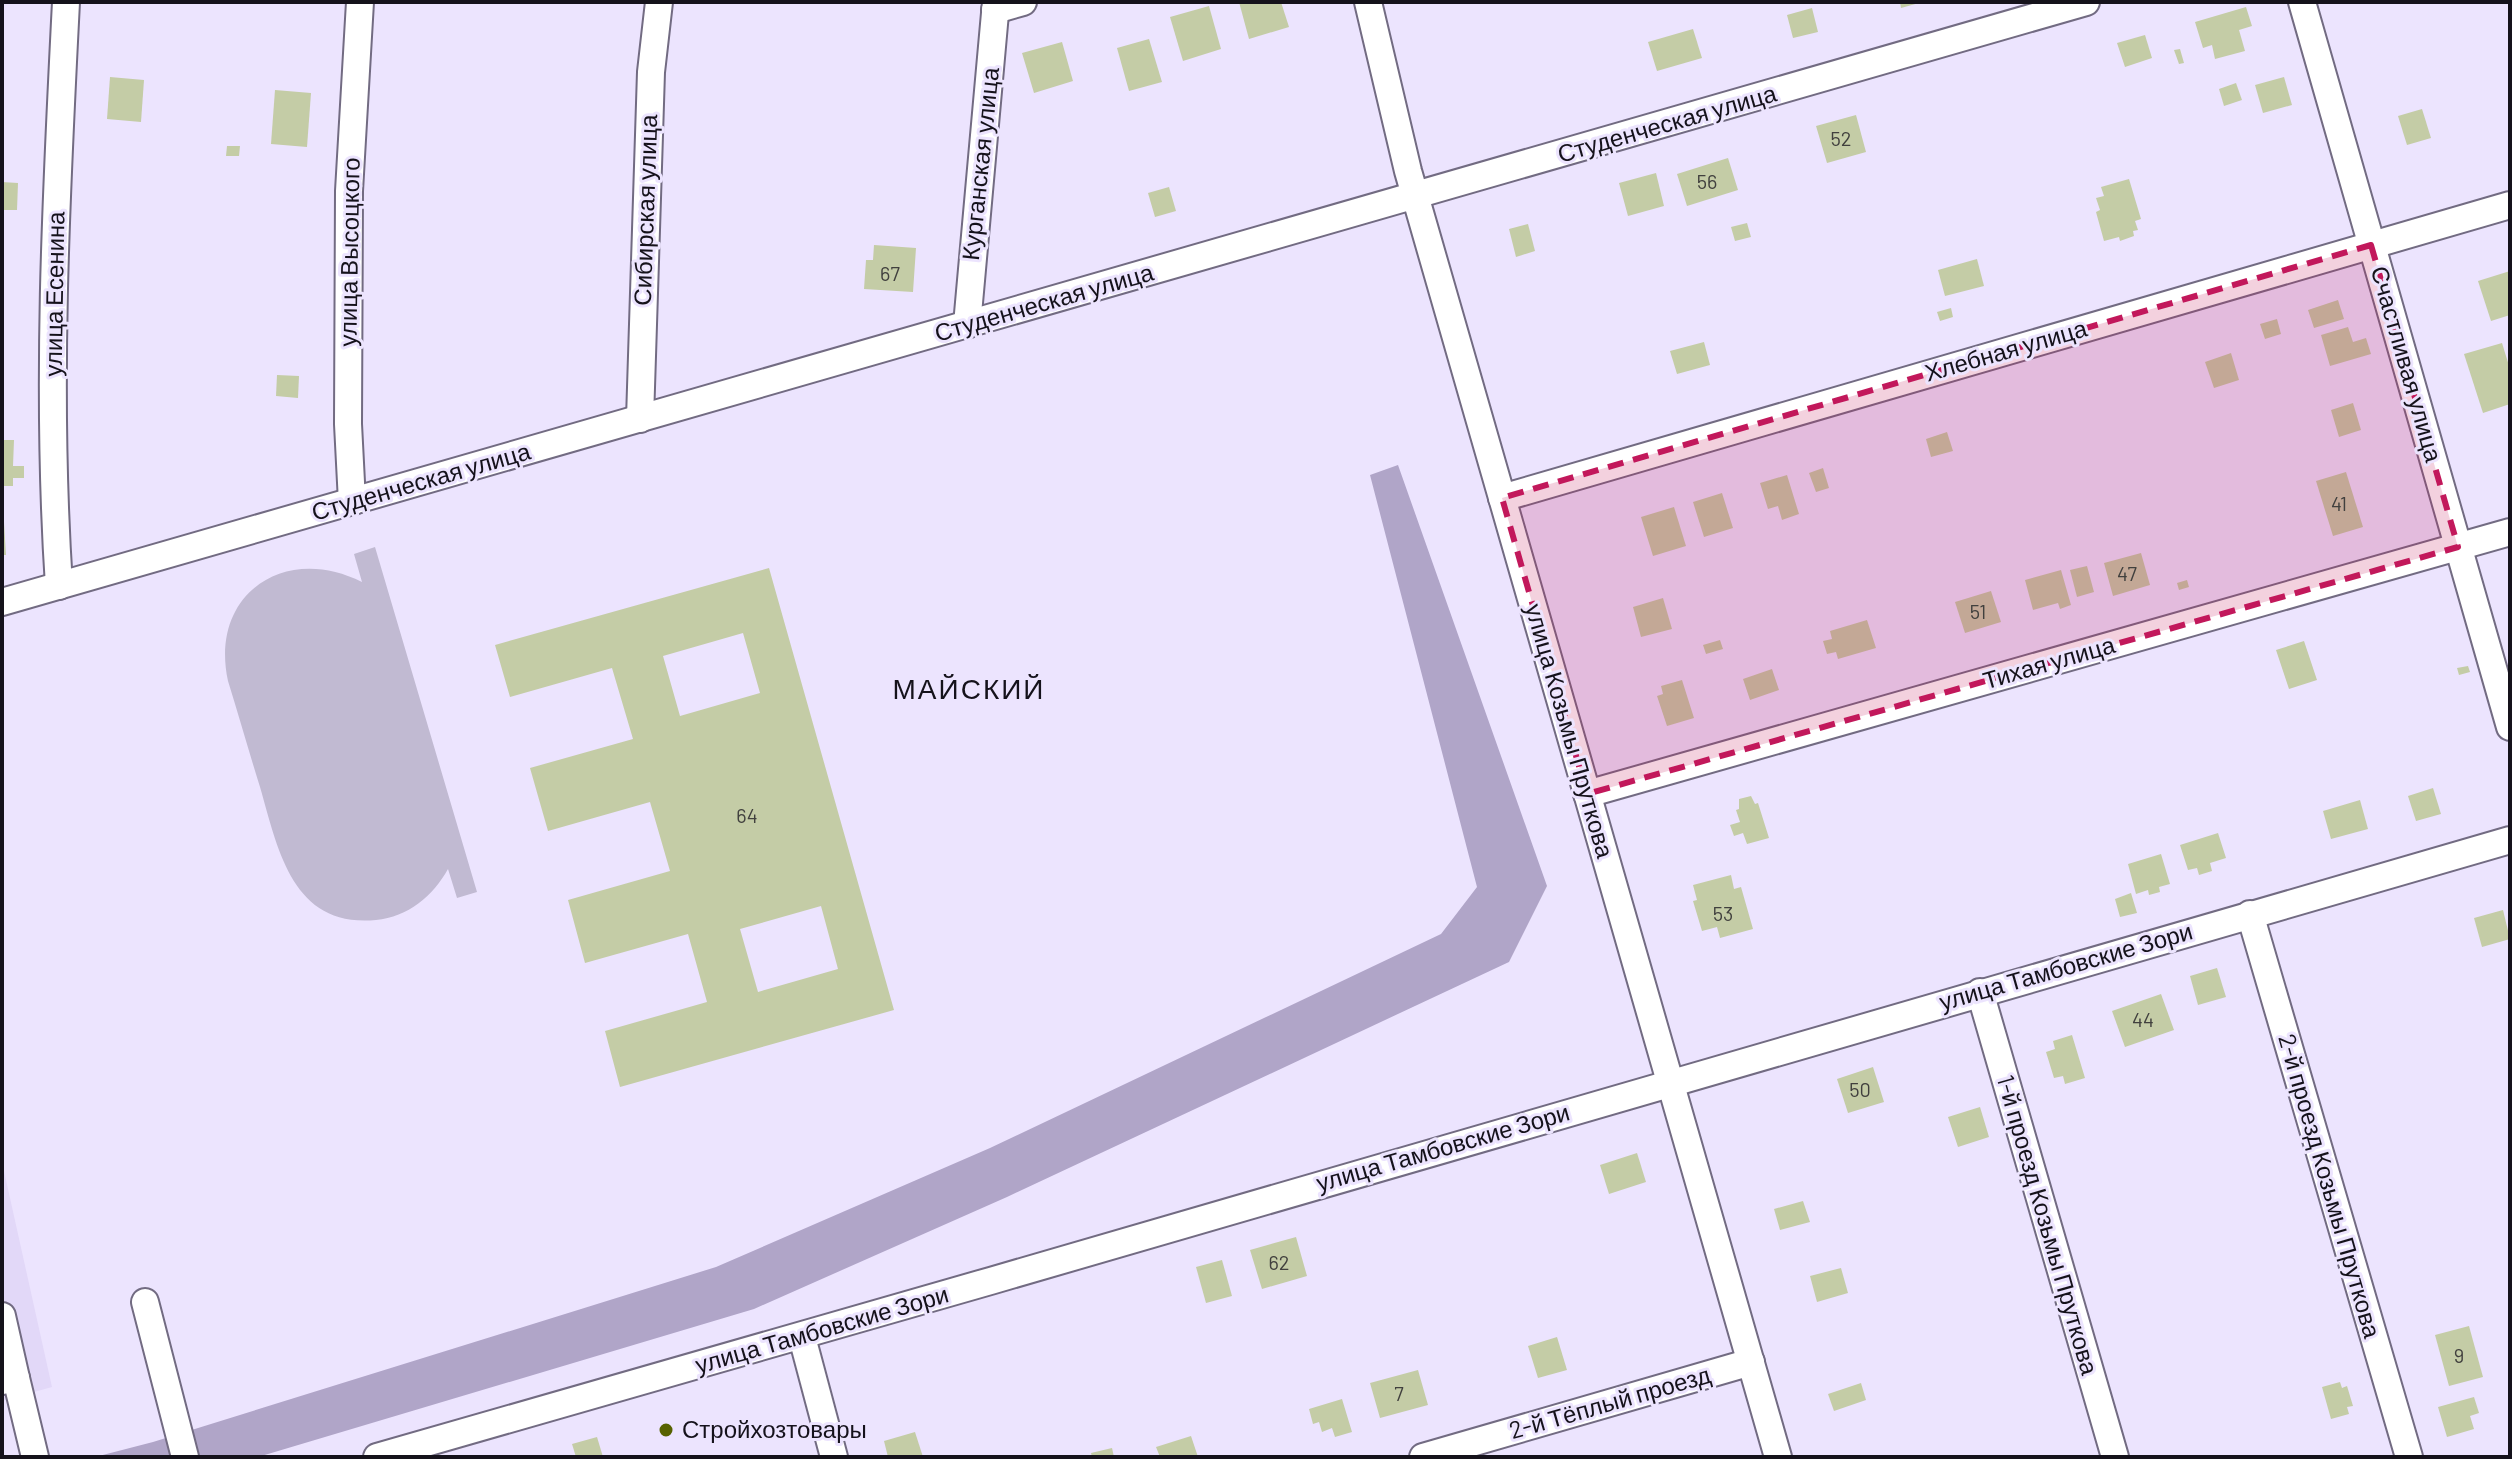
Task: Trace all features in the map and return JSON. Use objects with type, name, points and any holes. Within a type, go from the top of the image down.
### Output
[{"type":"street","name":"улица Есенина","points":[[59,586],[54,506],[53,266],[66,2]]},
{"type":"street","name":"улица Высоцкого","points":[[352,502],[348,424],[349,191],[360,2]]},
{"type":"street","name":"Сибирская улица","points":[[640,419],[651,72],[659,2]]},
{"type":"street","points":[[995,6],[1023,2]]},
{"type":"street","name":"улица Козьмы Пруткова","points":[[1368,2],[1415,197],[1778,1457]]},
{"type":"street","name":"Студенческая улица","points":[[2,602],[2086,2]]},
{"type":"street","name":"Счастливая улица","points":[[2302,2],[2510,727]]},
{"type":"street","name":"Курганская улица","points":[[967,325],[995,6]]},
{"type":"street","name":"Хлебная улица","points":[[1502,498],[2510,205]]},
{"type":"street","name":"Тихая улица","points":[[1587,794],[2510,532]]},
{"type":"street","name":"улица Тамбовские Зори","points":[[377,1457],[802,1337],[2510,840]]},
{"type":"street","name":"2-й проезд Козьмы Пруткова","points":[[2250,914],[2409,1457]]},
{"type":"street","name":"1-й проезд Козьмы Пруткова","points":[[1980,992],[2115,1457]]},
{"type":"street","points":[[145,1302],[185,1457]]},
{"type":"street","points":[[2,1316],[9,1379],[35,1457]]},
{"type":"street","points":[[802,1337],[834,1457]]},
{"type":"street","name":"2-й Тёплый проезд","points":[[1423,1457],[1751,1362]]},
{"type":"highlighted area","points":[[2371,245],[2458,547],[1587,794],[1502,498]]},
{"type":"shaded area","points":[[1398,465],[1547,886],[1509,962],[1007,1197],[754,1309],[258,1457],[95,1457],[153,1442],[716,1267],[990,1148],[1441,934],[1477,887],[1370,475]]},
{"type":"shaded area","points":[[375,547],[477,892],[457,898],[448,869],[435,888],[418,904],[399,915],[376,920],[348,919],[325,911],[307,898],[293,880],[274,835],[228,681],[225,650],[230,623],[242,601],[259,584],[281,573],[306,569],[333,571],[362,582],[354,554]]},
{"type":"shaded area","points":[[2,1162],[52,1387],[2,1401]]},
{"type":"building","points":[[1239,2],[1281,2],[1289,27],[1249,39]]},
{"type":"building","points":[[1900,2],[1919,2],[1919,3],[1901,8]]},
{"type":"building","points":[[1209,6],[1221,49],[1183,61],[1170,17]]},
{"type":"building","points":[[2246,7],[2252,26],[2239,30],[2245,51],[2215,59],[2212,45],[2203,48],[2195,22]]},
{"type":"building","points":[[1812,8],[1818,32],[1793,38],[1787,15]]},
{"type":"building","points":[[1693,29],[1702,58],[1657,71],[1648,42]]},
{"type":"building","points":[[2145,35],[2152,58],[2125,67],[2117,43]]},
{"type":"building","points":[[1149,39],[1162,82],[1129,91],[1117,48]]},
{"type":"building","points":[[1062,42],[1073,81],[1034,93],[1022,53]]},
{"type":"building","points":[[2180,49],[2184,63],[2179,64],[2174,50]]},
{"type":"building","points":[[110,77],[144,80],[141,122],[107,119]]},
{"type":"building","points":[[2284,77],[2292,105],[2263,113],[2255,85]]},
{"type":"building","points":[[2236,83],[2242,100],[2224,106],[2219,89]]},
{"type":"building","points":[[275,90],[311,93],[307,147],[271,144]]},
{"type":"building","points":[[2422,109],[2431,138],[2407,145],[2398,116]]},
{"type":"building","points":[[1856,115],[1866,152],[1827,163],[1816,126]]},
{"type":"building","points":[[227,146],[240,146],[239,156],[226,156]]},
{"type":"building","points":[[1728,158],[1738,190],[1687,206],[1677,174]]},
{"type":"building","points":[[1656,173],[1664,206],[1628,216],[1619,183]]},
{"type":"building","points":[[2129,179],[2141,219],[2135,221],[2138,230],[2133,231],[2134,236],[2120,241],[2119,237],[2104,241],[2096,212],[2100,210],[2096,198],[2104,196],[2101,187]]},
{"type":"building","points":[[2,182],[18,183],[17,210],[2,210]]},
{"type":"building","points":[[1169,187],[1176,211],[1155,217],[1148,193]]},
{"type":"building","points":[[1747,223],[1751,237],[1735,241],[1731,227]]},
{"type":"building","points":[[1528,224],[1535,251],[1516,257],[1509,229]]},
{"type":"building","points":[[874,245],[916,248],[913,292],[864,289],[866,260],[873,260]]},
{"type":"building","points":[[1977,259],[1984,286],[1945,296],[1938,270]]},
{"type":"building","points":[[2510,271],[2510,315],[2491,321],[2478,281]]},
{"type":"building","points":[[2338,300],[2344,319],[2314,328],[2308,310]]},
{"type":"building","points":[[1951,308],[1953,317],[1940,321],[1937,312]]},
{"type":"building","points":[[2277,319],[2281,334],[2265,339],[2260,324]]},
{"type":"building","points":[[2348,327],[2353,342],[2366,338],[2371,354],[2330,366],[2321,335]]},
{"type":"building","points":[[1704,342],[1710,365],[1677,374],[1670,351]]},
{"type":"building","points":[[2502,343],[2510,369],[2510,404],[2483,413],[2464,354]]},
{"type":"building","points":[[2231,353],[2239,380],[2214,388],[2205,362]]},
{"type":"building","points":[[277,375],[299,376],[298,398],[276,396]]},
{"type":"building","points":[[2353,403],[2361,430],[2339,437],[2331,410]]},
{"type":"building","points":[[1947,432],[1953,451],[1931,457],[1926,439]]},
{"type":"building","points":[[2,440],[14,440],[13,466],[24,466],[24,478],[13,478],[13,486],[2,486]]},
{"type":"building","points":[[1823,468],[1829,488],[1816,492],[1809,473]]},
{"type":"building","points":[[2346,472],[2363,527],[2333,536],[2316,481]]},
{"type":"building","points":[[1787,475],[1799,514],[1782,520],[1778,506],[1768,509],[1760,483]]},
{"type":"building","points":[[1722,493],[1733,528],[1704,537],[1693,502]]},
{"type":"building","points":[[1674,507],[1686,546],[1653,556],[1641,517]]},
{"type":"building","points":[[4,522],[6,555],[2,555]]},
{"type":"building","points":[[2141,553],[2150,585],[2113,596],[2104,563]]},
{"type":"building","points":[[2087,566],[2094,592],[2077,597],[2070,570]]},
{"type":"building","points":[[769,568],[894,1010],[620,1087],[605,1031],[707,1002],[688,934],[585,963],[568,900],[670,871],[650,802],[548,831],[530,768],[633,739],[612,668],[510,697],[495,645]],"holes":[[[743,633],[760,693],[680,716],[663,656]],[[821,906],[838,969],[758,992],[740,929]]]},
{"type":"building","points":[[2061,570],[2071,605],[2060,609],[2058,603],[2033,610],[2025,580]]},
{"type":"building","points":[[2187,580],[2189,587],[2179,590],[2177,583]]},
{"type":"building","points":[[1991,591],[2001,622],[1965,633],[1955,602]]},
{"type":"building","points":[[1663,598],[1672,629],[1641,637],[1633,607]]},
{"type":"building","points":[[1867,620],[1876,648],[1838,659],[1836,652],[1827,654],[1823,641],[1832,639],[1830,631]]},
{"type":"building","points":[[1720,640],[1723,649],[1706,654],[1703,645]]},
{"type":"building","points":[[2304,641],[2317,680],[2289,689],[2276,650]]},
{"type":"building","points":[[2468,666],[2470,672],[2459,675],[2457,668]]},
{"type":"building","points":[[1772,669],[1779,690],[1750,700],[1743,679]]},
{"type":"building","points":[[1682,680],[1694,718],[1667,726],[1657,696],[1663,694],[1661,686]]},
{"type":"building","points":[[2433,788],[2441,814],[2416,821],[2408,796]]},
{"type":"building","points":[[1751,796],[1755,804],[1758,803],[1769,838],[1747,844],[1743,833],[1734,836],[1730,825],[1740,822],[1736,810],[1739,809],[1739,799]]},
{"type":"building","points":[[2360,800],[2368,829],[2331,839],[2323,811]]},
{"type":"building","points":[[2218,833],[2226,858],[2210,863],[2212,871],[2199,875],[2197,868],[2188,870],[2180,845]]},
{"type":"building","points":[[2161,854],[2170,884],[2159,887],[2160,892],[2149,895],[2148,890],[2136,894],[2128,864]]},
{"type":"building","points":[[1731,875],[1734,889],[1741,887],[1753,929],[1720,938],[1717,927],[1702,931],[1693,901],[1697,900],[1693,885]]},
{"type":"building","points":[[2131,893],[2137,913],[2120,917],[2115,899]]},
{"type":"building","points":[[2503,910],[2510,939],[2482,947],[2474,918]]},
{"type":"building","points":[[2217,968],[2226,997],[2198,1005],[2190,976]]},
{"type":"building","points":[[2161,994],[2174,1030],[2125,1047],[2112,1011]]},
{"type":"building","points":[[2072,1035],[2085,1078],[2065,1084],[2063,1076],[2054,1078],[2046,1052],[2055,1049],[2053,1041]]},
{"type":"building","points":[[1873,1067],[1884,1102],[1848,1113],[1837,1079]]},
{"type":"building","points":[[1980,1107],[1989,1137],[1958,1147],[1948,1117]]},
{"type":"building","points":[[1637,1153],[1646,1182],[1609,1194],[1600,1165]]},
{"type":"building","points":[[1803,1201],[1810,1222],[1780,1230],[1774,1209]]},
{"type":"building","points":[[1296,1237],[1307,1276],[1262,1289],[1250,1250]]},
{"type":"building","points":[[1222,1260],[1232,1296],[1206,1303],[1196,1267]]},
{"type":"building","points":[[1841,1268],[1848,1293],[1817,1302],[1810,1276]]},
{"type":"building","points":[[2469,1326],[2483,1377],[2449,1386],[2435,1335]]},
{"type":"building","points":[[1557,1337],[1567,1370],[1538,1378],[1528,1346]]},
{"type":"building","points":[[1418,1370],[1428,1405],[1380,1418],[1370,1383]]},
{"type":"building","points":[[2340,1382],[2342,1388],[2347,1386],[2353,1406],[2347,1407],[2349,1414],[2331,1419],[2322,1387]]},
{"type":"building","points":[[1861,1383],[1866,1400],[1834,1411],[1828,1394]]},
{"type":"building","points":[[2474,1397],[2479,1413],[2470,1416],[2474,1429],[2447,1437],[2438,1407]]},
{"type":"building","points":[[1342,1399],[1352,1432],[1335,1437],[1332,1428],[1322,1432],[1319,1422],[1313,1424],[1309,1409]]},
{"type":"building","points":[[915,1432],[923,1457],[888,1457],[884,1441]]},
{"type":"building","points":[[1191,1436],[1198,1457],[1160,1457],[1156,1447]]},
{"type":"building","points":[[597,1437],[603,1457],[576,1457],[572,1444]]},
{"type":"building","points":[[1112,1448],[1114,1457],[1092,1457],[1091,1453]]},
{"type":"place","name":"Стройхозтовары","points":[[666,1430]]},
{"type":"district","name":"МАЙСКИЙ","points":[[969,689]]}]
